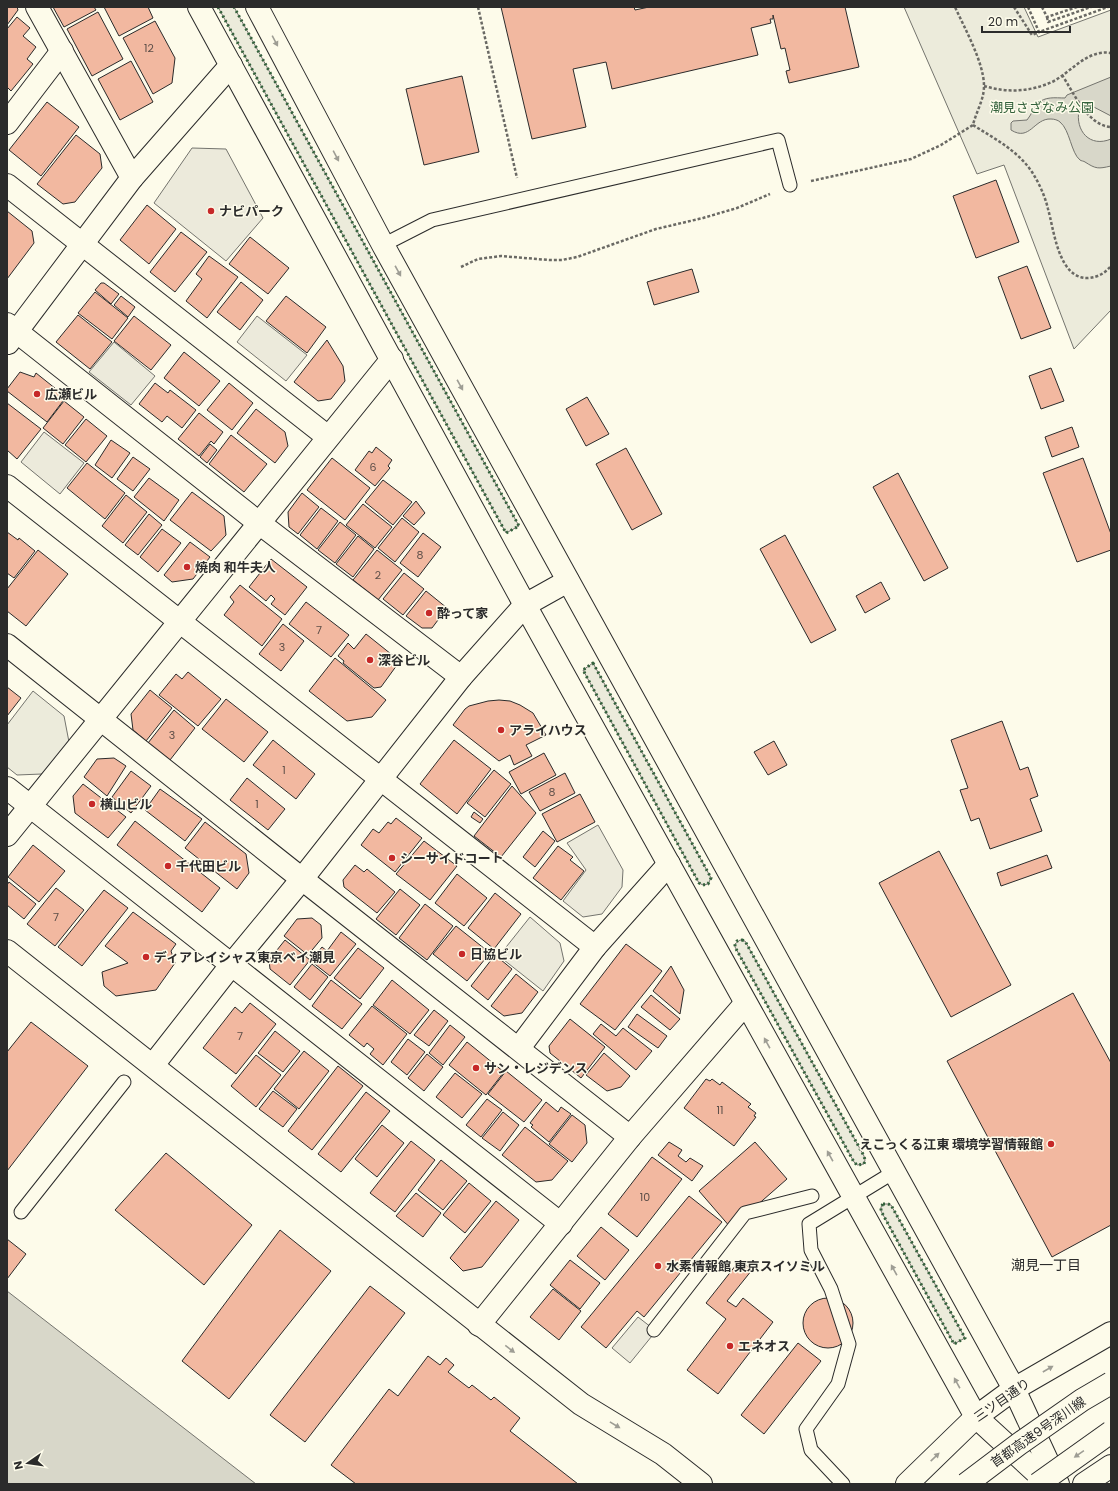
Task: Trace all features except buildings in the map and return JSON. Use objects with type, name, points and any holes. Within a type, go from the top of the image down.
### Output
[{"type":"main road","points":[[37,7],[132,178]]},
{"type":"main road","points":[[200,7],[525,605],[745,1004],[976,1417],[1049,1484]]},
{"type":"main road","points":[[257,7],[383,245],[1014,1389],[1058,1484]]},
{"type":"main road","points":[[7,123],[62,51]]},
{"type":"main road","points":[[231,65],[132,178],[83,244],[10,333],[460,677]]},
{"type":"main road","points":[[7,185],[328,437]]},
{"type":"main road","points":[[7,835],[392,359]]},
{"type":"main road","points":[[7,486],[595,947]]},
{"type":"main road","points":[[153,1065],[232,964],[302,879],[460,677],[525,605],[568,581]]},
{"type":"main road","points":[[7,645],[100,720],[519,1048],[630,1137]]},
{"type":"main road","points":[[7,788],[561,1224]]},
{"type":"main road","points":[[519,1048],[595,947],[669,864]]},
{"type":"main road","points":[[7,951],[581,1404],[663,1454],[701,1484]]},
{"type":"main road","points":[[479,1325],[630,1137],[745,1004]]},
{"type":"main road","name":"三ツ目通り","points":[[907,1484],[976,1417],[1014,1389],[1111,1333]]},
{"type":"main road","name":"首都高速9号深川線","points":[[966,1484],[1082,1400],[1111,1383]]},
{"type":"main road","points":[[1038,1484],[1111,1432]]},
{"type":"main road","points":[[1084,1484],[1111,1466]]},
{"type":"lane","points":[[383,245],[432,220],[778,140],[790,185]]},
{"type":"lane","points":[[21,1212],[124,1082]]},
{"type":"lane","points":[[843,1484],[811,1450],[806,1429],[838,1384],[849,1344],[831,1289],[811,1250],[809,1224],[894,1172]]},
{"type":"lane","points":[[654,1330],[745,1213],[812,1196]]},
{"type":"path","points":[[478,7],[522,199]]},
{"type":"path","points":[[1014,7],[1032,35],[1105,7]]},
{"type":"path","points":[[1028,7],[1039,32]]},
{"type":"path","points":[[1042,7],[1048,22],[1091,7]]},
{"type":"path","points":[[1046,18],[1077,7]]},
{"type":"path","points":[[984,86],[1000,91],[1024,89],[1043,85],[1062,75],[1086,58],[1098,53],[1111,53]]},
{"type":"path","points":[[1062,75],[1088,116],[1095,122],[1110,127]]},
{"type":"path","points":[[973,125],[1003,143],[1018,155],[1032,173],[1041,189],[1048,208],[1058,249],[1069,270],[1084,278],[1093,278],[1101,276],[1111,266]]},
{"type":"green space","points":[[218,7],[234,7],[519,526],[506,533]]},
{"type":"green space","name":"潮見さざなみ公園","points":[[904,7],[1024,7],[1038,37],[1111,10],[1111,310],[1074,349],[1004,165],[977,174]]},
{"type":"green space","points":[[593,663],[710,876],[711,878],[708,884],[703,885],[699,883],[583,670]]},
{"type":"green space","points":[[33,691],[64,716],[69,742],[42,774],[17,775],[7,767],[7,725]]},
{"type":"green space","points":[[740,940],[745,941],[864,1156],[864,1164],[857,1165],[854,1162],[735,947],[735,944]]},
{"type":"green space","points":[[883,1204],[891,1205],[965,1338],[954,1344],[881,1211]]},
{"type":"shaded area","points":[[1111,77],[1111,116],[1090,105],[1079,110],[1078,118],[1079,125],[1086,136],[1097,141],[1111,139],[1111,166],[1097,168],[1080,160],[1074,152],[1066,130],[1057,120],[1052,119],[1040,122],[1028,132],[1017,133],[1011,130],[1011,123],[1013,121],[1027,120],[1040,101],[1050,98],[1065,98],[1067,95]]},
{"type":"shaded area","name":"ナビパーク","points":[[192,148],[226,149],[263,218],[226,261],[154,203]]},
{"type":"shaded area","points":[[257,316],[307,355],[286,381],[237,342]]},
{"type":"shaded area","points":[[114,342],[155,376],[131,405],[89,372]]},
{"type":"shaded area","points":[[44,432],[84,463],[60,494],[21,462]]},
{"type":"shaded area","points":[[598,825],[623,870],[622,887],[602,914],[583,917],[563,901],[586,870],[567,843]]},
{"type":"shaded area","points":[[530,917],[560,943],[564,961],[543,991],[499,956]]},
{"type":"shaded area","points":[[7,1291],[256,1484],[7,1484]]},
{"type":"shaded area","points":[[638,1317],[656,1331],[630,1363],[612,1348]]},
{"type":"hedge","points":[[218,7],[506,533],[519,526],[234,7]]},
{"type":"hedge","points":[[593,663],[710,876],[711,878],[708,884],[703,885],[699,883],[583,670],[593,663]]},
{"type":"hedge","points":[[742,940],[745,941],[864,1156],[864,1164],[857,1165],[854,1162],[735,947],[737,941],[742,940]]},
{"type":"hedge","points":[[883,1204],[891,1205],[965,1338],[954,1344],[881,1211],[883,1204]]},
{"type":"place","name":"ナビパーク","points":[[211,211]]},
{"type":"place","name":"広瀬ビル","points":[[37,394]]},
{"type":"place","name":"焼肉 和牛夫人","points":[[187,567]]},
{"type":"place","name":"酔って家","points":[[429,613]]},
{"type":"place","name":"深谷ビル","points":[[370,660]]},
{"type":"place","name":"アライハウス","points":[[501,730]]},
{"type":"place","name":"横山ビル","points":[[92,804]]},
{"type":"place","name":"シーサイドコート","points":[[392,858]]},
{"type":"place","name":"千代田ビル","points":[[168,866]]},
{"type":"place","name":"日協ビル","points":[[462,954]]},
{"type":"place","name":"ディアレイシャス東京ベイ潮見","points":[[146,957]]},
{"type":"place","name":"サン・レジデンス","points":[[476,1068]]},
{"type":"place","name":"えこっくる江東 環境学習情報館","points":[[1051,1144]]},
{"type":"place","name":"水素情報館 東京スイソミル","points":[[658,1266]]},
{"type":"place","name":"エネオス","points":[[730,1346]]},
{"type":"district","name":"潮見一丁目","points":[[1046,1265]]}]
